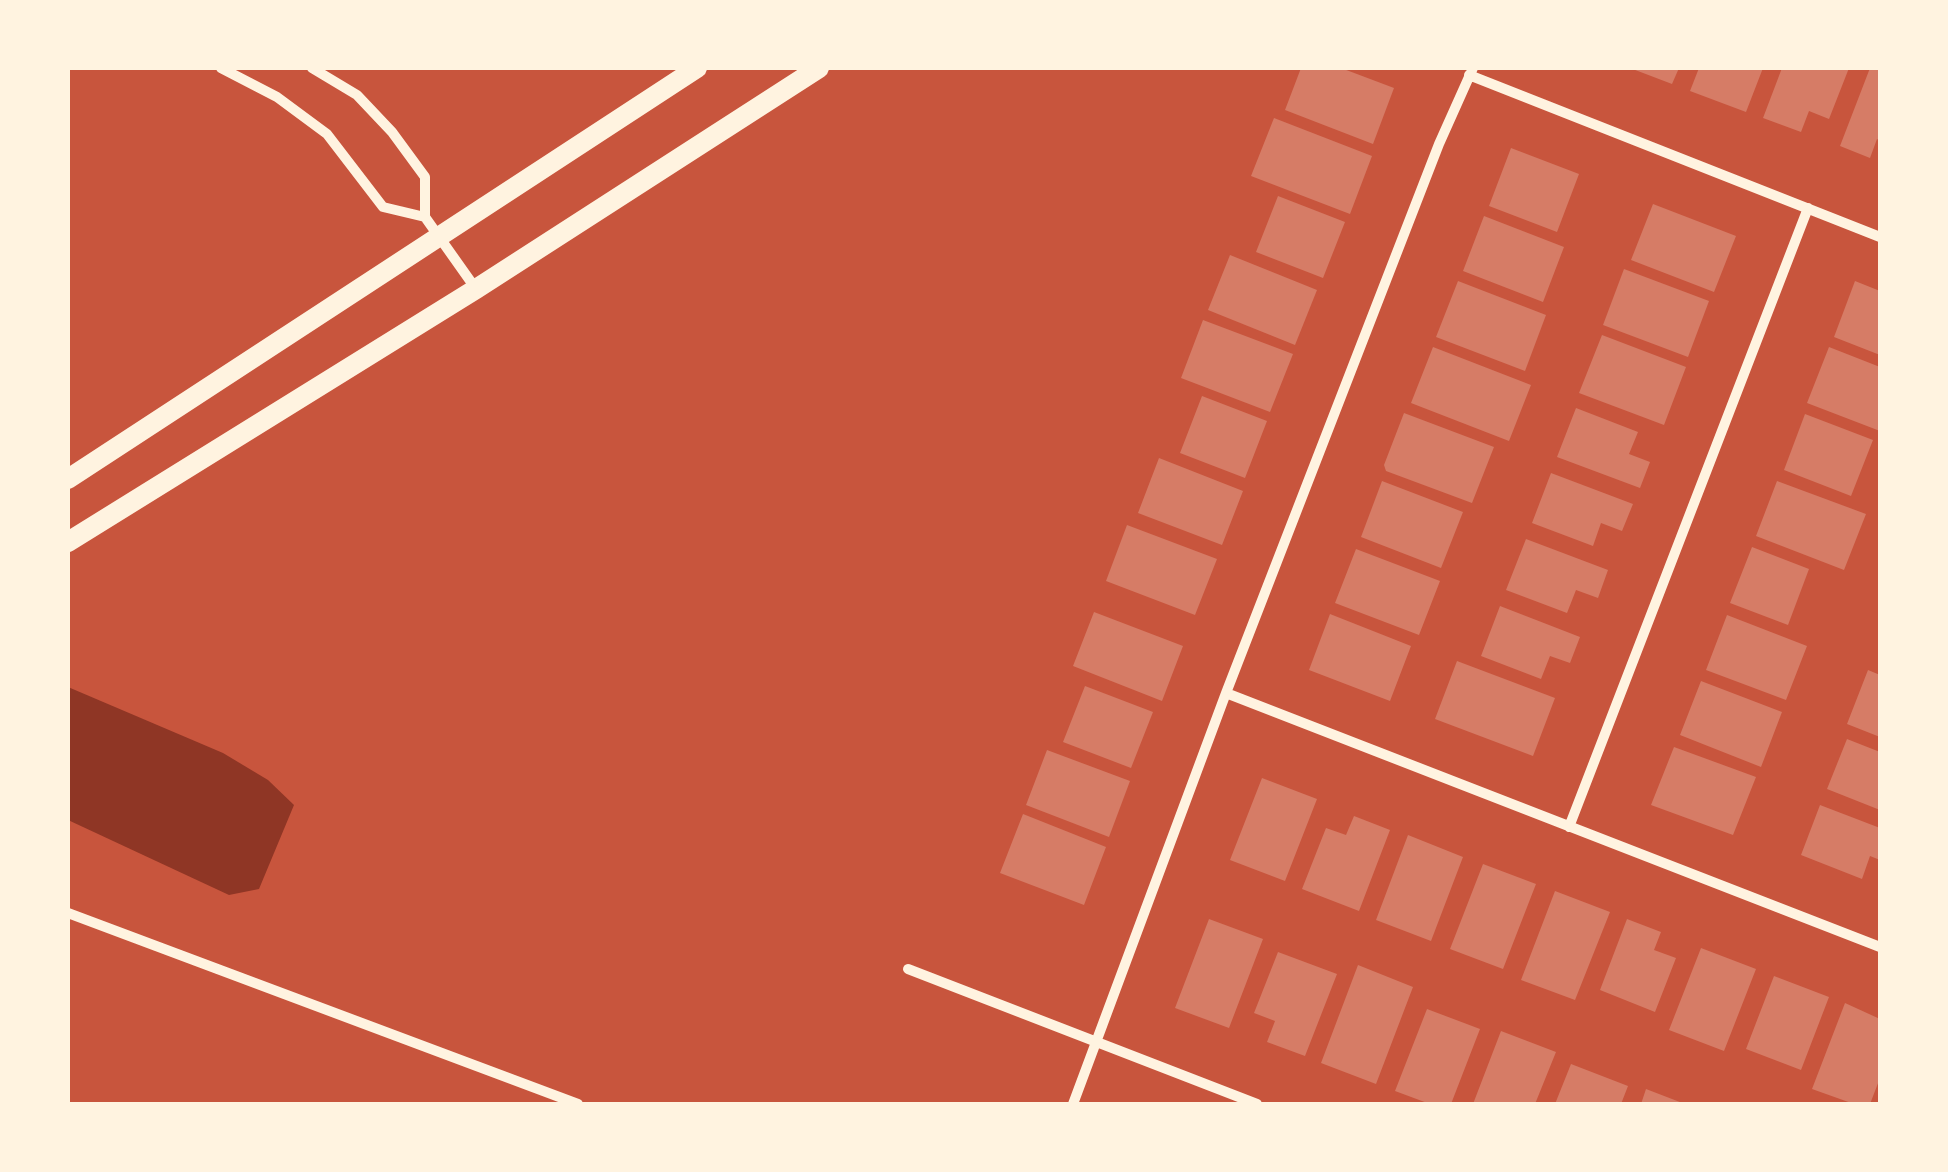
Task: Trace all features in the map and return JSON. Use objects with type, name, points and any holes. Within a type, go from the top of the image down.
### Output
[{"type":"main road","points":[[68,478],[697,68]]},
{"type":"main road","points":[[68,542],[476,289],[819,68]]},
{"type":"street","points":[[221,68],[277,97],[327,134],[384,207],[425,217]]},
{"type":"street","points":[[312,68],[357,95],[426,177],[425,217],[476,289]]},
{"type":"street","points":[[1073,1104],[1226,694],[1439,144],[1471,71],[1880,236]]},
{"type":"street","points":[[1569,827],[1808,208]]},
{"type":"street","points":[[1226,694],[1880,947]]},
{"type":"street","points":[[68,913],[578,1104]]},
{"type":"street","points":[[908,968],[1258,1104]]},
{"type":"shaded area","points":[[68,687],[223,753],[268,780],[294,805],[259,889],[229,895],[68,820]]},
{"type":"building","points":[[1301,68],[1341,68],[1394,88],[1373,144],[1285,110]]},
{"type":"building","points":[[1630,68],[1679,68],[1672,84]]},
{"type":"building","points":[[1699,68],[1763,68],[1746,112],[1690,91]]},
{"type":"building","points":[[1782,68],[1849,68],[1829,119],[1809,111],[1801,132],[1763,118]]},
{"type":"building","points":[[1870,68],[1880,70],[1880,141],[1877,139],[1870,158],[1840,146]]},
{"type":"building","points":[[1274,118],[1372,156],[1350,214],[1251,176]]},
{"type":"building","points":[[1511,148],[1579,174],[1557,232],[1489,206]]},
{"type":"building","points":[[1278,196],[1345,222],[1323,278],[1256,252]]},
{"type":"building","points":[[1653,204],[1736,236],[1714,292],[1631,260]]},
{"type":"building","points":[[1484,216],[1564,247],[1543,302],[1463,271]]},
{"type":"building","points":[[1230,255],[1317,290],[1295,345],[1208,310]]},
{"type":"building","points":[[1624,269],[1709,301],[1688,357],[1603,325]]},
{"type":"building","points":[[1458,281],[1546,315],[1525,371],[1436,337]]},
{"type":"building","points":[[1855,281],[1880,291],[1880,355],[1834,337]]},
{"type":"building","points":[[1203,320],[1293,354],[1270,412],[1181,378]]},
{"type":"building","points":[[1602,335],[1686,367],[1664,425],[1579,393]]},
{"type":"building","points":[[1433,347],[1531,385],[1509,441],[1411,403]]},
{"type":"building","points":[[1829,347],[1880,367],[1880,431],[1807,403]]},
{"type":"building","points":[[1202,396],[1267,421],[1245,478],[1180,453]]},
{"type":"building","points":[[1576,408],[1638,432],[1629,454],[1650,462],[1640,488],[1557,457]]},
{"type":"building","points":[[1404,413],[1494,447],[1472,503],[1386,471],[1384,465]]},
{"type":"building","points":[[1805,414],[1873,440],[1851,496],[1784,470]]},
{"type":"building","points":[[1159,458],[1243,491],[1222,545],[1138,513]]},
{"type":"building","points":[[1551,473],[1633,504],[1622,531],[1601,523],[1593,546],[1532,523]]},
{"type":"building","points":[[1382,481],[1463,512],[1441,568],[1361,537]]},
{"type":"building","points":[[1777,481],[1866,514],[1844,570],[1756,536]]},
{"type":"building","points":[[1127,525],[1217,559],[1195,615],[1106,581]]},
{"type":"building","points":[[1526,539],[1608,570],[1598,598],[1576,590],[1567,613],[1506,590]]},
{"type":"building","points":[[1752,547],[1809,569],[1788,625],[1730,603]]},
{"type":"building","points":[[1356,549],[1440,581],[1419,635],[1335,603]]},
{"type":"building","points":[[1500,606],[1580,637],[1570,663],[1550,656],[1541,679],[1481,656]]},
{"type":"building","points":[[1094,612],[1183,646],[1162,701],[1073,666]]},
{"type":"building","points":[[1330,614],[1411,646],[1390,701],[1309,670]]},
{"type":"building","points":[[1727,615],[1807,646],[1786,700],[1706,670]]},
{"type":"building","points":[[1457,661],[1555,698],[1533,756],[1435,719]]},
{"type":"building","points":[[1868,670],[1880,675],[1880,737],[1847,724]]},
{"type":"building","points":[[1701,681],[1782,712],[1761,767],[1680,735]]},
{"type":"building","points":[[1085,686],[1153,712],[1131,768],[1063,742]]},
{"type":"building","points":[[1847,739],[1880,752],[1880,810],[1827,789]]},
{"type":"building","points":[[1674,747],[1756,777],[1733,835],[1651,805]]},
{"type":"building","points":[[1047,750],[1130,781],[1109,837],[1026,805]]},
{"type":"building","points":[[1262,778],[1317,799],[1285,881],[1230,860]]},
{"type":"building","points":[[1820,805],[1880,828],[1880,860],[1870,856],[1862,879],[1801,855]]},
{"type":"building","points":[[1023,814],[1106,847],[1084,905],[1000,873]]},
{"type":"building","points":[[1354,816],[1390,830],[1359,911],[1302,889],[1326,828],[1346,835]]},
{"type":"building","points":[[1408,835],[1463,857],[1431,941],[1376,920]]},
{"type":"building","points":[[1483,864],[1536,884],[1503,969],[1450,949]]},
{"type":"building","points":[[1555,891],[1610,912],[1575,1000],[1521,980]]},
{"type":"building","points":[[1209,919],[1263,939],[1229,1028],[1175,1008]]},
{"type":"building","points":[[1627,919],[1661,932],[1654,950],[1676,958],[1655,1012],[1600,990]]},
{"type":"building","points":[[1701,948],[1756,969],[1724,1051],[1669,1030]]},
{"type":"building","points":[[1278,952],[1337,974],[1305,1056],[1267,1042],[1275,1021],[1254,1013]]},
{"type":"building","points":[[1358,965],[1413,987],[1376,1084],[1321,1063]]},
{"type":"building","points":[[1774,976],[1829,997],[1801,1070],[1746,1049]]},
{"type":"building","points":[[1845,1003],[1880,1019],[1880,1078],[1870,1104],[1854,1104],[1812,1089]]},
{"type":"building","points":[[1427,1009],[1480,1029],[1451,1104],[1430,1104],[1395,1091]]},
{"type":"building","points":[[1501,1031],[1556,1052],[1535,1104],[1473,1104]]},
{"type":"building","points":[[1571,1064],[1628,1086],[1621,1104],[1555,1104]]},
{"type":"building","points":[[1646,1089],[1685,1104],[1641,1104]]}]
